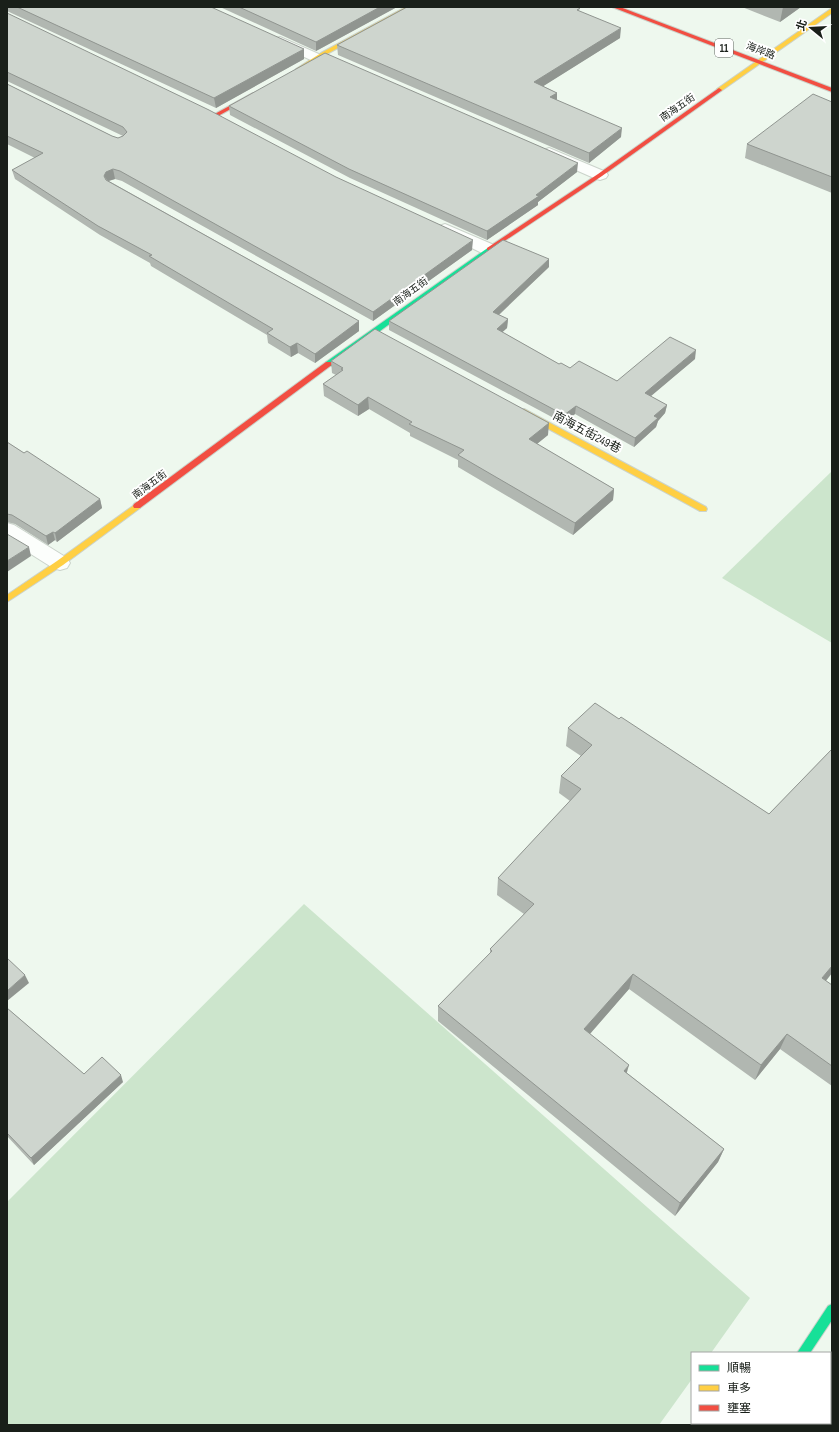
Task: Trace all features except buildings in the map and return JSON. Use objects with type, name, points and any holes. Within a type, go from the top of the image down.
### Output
[{"type":"street","points":[[290,75],[320,56],[410,7]]},
{"type":"street","name":"海岸路","points":[[615,7],[832,90]]},
{"type":"street","name":"南海五街","points":[[7,599],[60,563],[374,331],[488,249],[600,175],[832,10]]},
{"type":"street","points":[[320,56],[337,61]]},
{"type":"street","points":[[216,115],[263,90]]},
{"type":"street","points":[[202,108],[230,123]]},
{"type":"street","points":[[534,146],[600,175]]},
{"type":"street","points":[[430,222],[488,249]]},
{"type":"street","name":"南海五街249巷","points":[[514,406],[703,509]]},
{"type":"street","points":[[7,530],[60,563]]},
{"type":"street","points":[[804,1352],[832,1310]]},
{"type":"lane","points":[[268,36],[320,56]]},
{"type":"green space","points":[[832,471],[832,643],[722,578]]},
{"type":"green space","points":[[304,904],[750,1298],[712,1352],[691,1352],[691,1380],[659,1425],[7,1425],[7,1202]]},
{"type":"traffic: fast","points":[[329,364],[489,249]]},
{"type":"traffic: fast","points":[[804,1352],[832,1310]]},
{"type":"traffic: slow","points":[[299,69],[323,54],[410,7]]},
{"type":"traffic: slow","points":[[719,90],[832,10]]},
{"type":"traffic: slow","points":[[524,412],[703,509]]},
{"type":"traffic: slow","points":[[7,599],[60,563],[137,506]]},
{"type":"traffic: jam","points":[[615,7],[832,90]]},
{"type":"traffic: jam","points":[[489,249],[600,175],[719,90]]},
{"type":"traffic: jam","points":[[216,115],[255,94]]},
{"type":"traffic: jam","points":[[137,506],[329,364]]}]
